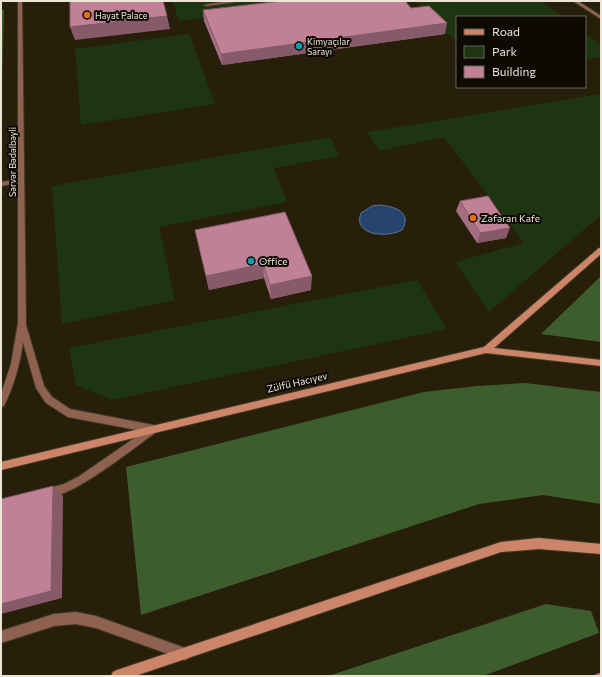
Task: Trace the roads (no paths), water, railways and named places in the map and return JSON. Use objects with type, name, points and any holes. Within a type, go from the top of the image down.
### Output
[{"type":"main road","points":[[486,350],[601,250]]},
{"type":"main road","name":"Zülfü Hacıyev","points":[[1,466],[486,350],[601,363]]},
{"type":"main road","points":[[117,676],[186,654],[501,546],[538,542],[601,550]]},
{"type":"street","name":"Sərvər Bədəlbəyli","points":[[20,1],[22,323]]},
{"type":"street","points":[[206,5],[240,1]]},
{"type":"street","points":[[575,1],[601,18]]},
{"type":"street","points":[[1,184],[21,181]]},
{"type":"street","points":[[1,403],[13,376],[18,354],[22,323]]},
{"type":"street","points":[[22,323],[40,388],[49,400],[68,413],[153,429]]},
{"type":"street","points":[[36,495],[65,488],[81,480],[153,429]]},
{"type":"street","points":[[1,637],[54,620],[76,618],[96,622],[186,654]]},
{"type":"water","points":[[379,205],[396,209],[404,214],[405,224],[402,230],[396,233],[388,234],[366,231],[360,221],[361,213],[372,206]]},
{"type":"place","name":"Hayat Palace","points":[[87,15]]},
{"type":"place","name":"Kimyaçılar Sarayı","points":[[299,46]]},
{"type":"place","name":"Zәfәran Kafe","points":[[473,218]]},
{"type":"place","name":"Office","points":[[251,261]]}]
